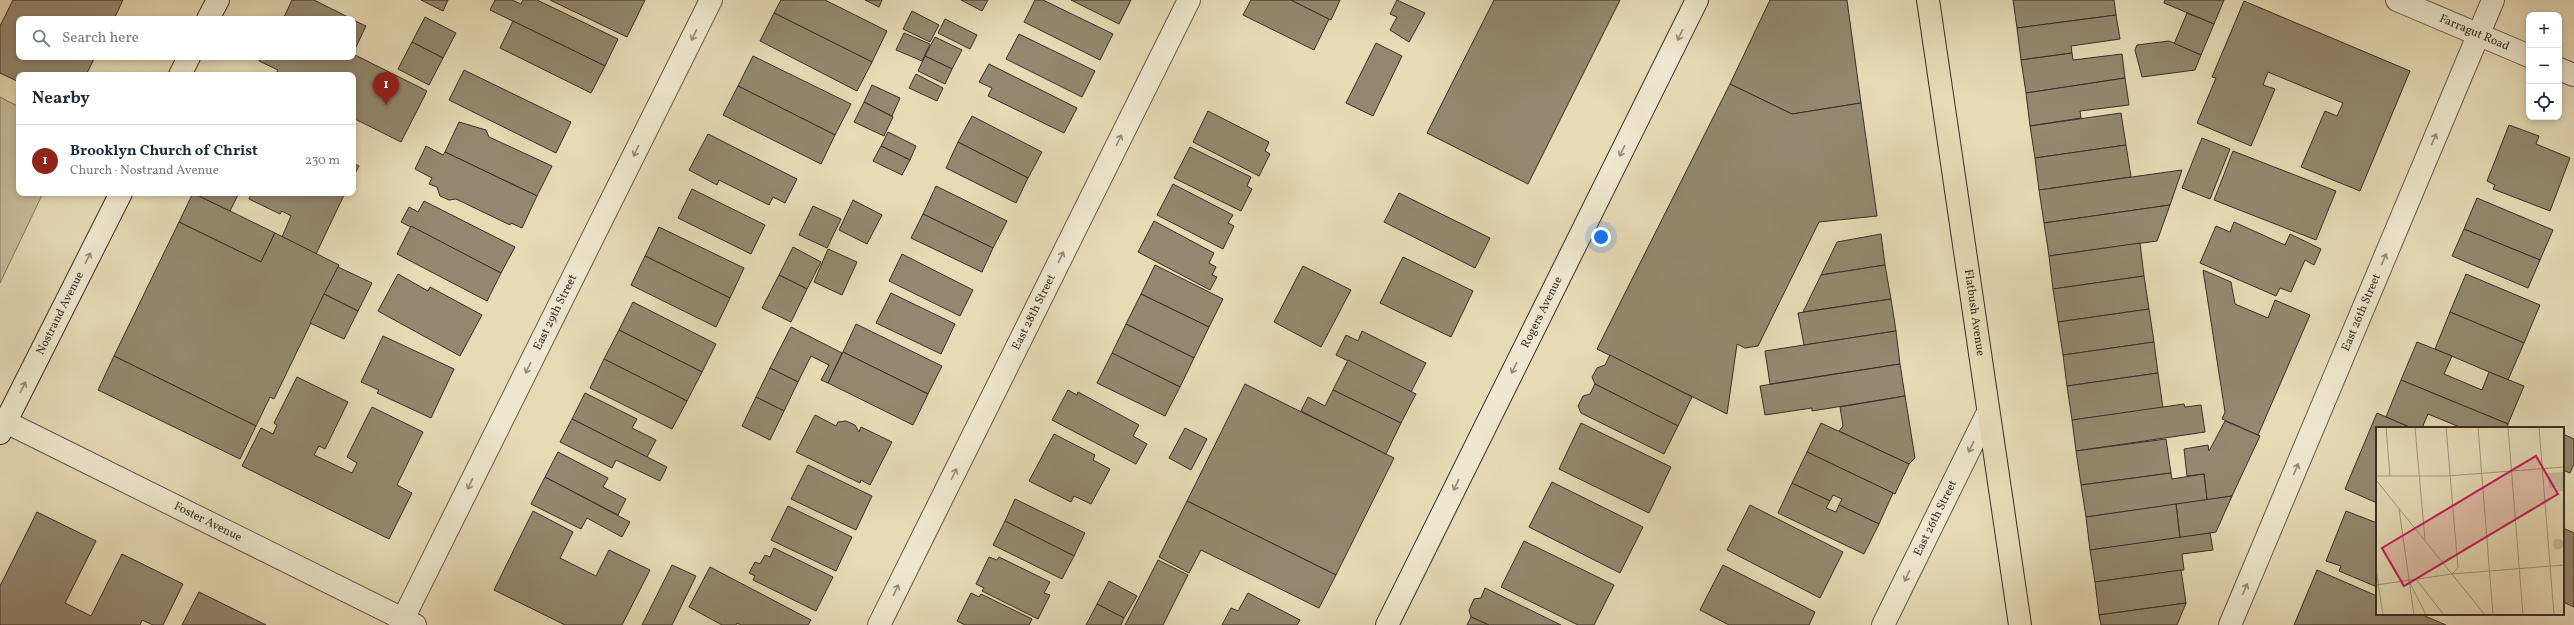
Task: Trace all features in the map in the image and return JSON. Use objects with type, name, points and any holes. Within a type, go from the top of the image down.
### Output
[{"type":"main road","name":"Flatbush Avenue","points":[[1928,0],[2020,625]]},
{"type":"street","points":[[210,16],[218,0]]},
{"type":"street","name":"East 29th Street","points":[[406,623],[711,0]]},
{"type":"street","name":"East 28th Street","points":[[879,625],[1189,0]]},
{"type":"street","name":"Rogers Avenue","points":[[1386,625],[1697,0]]},
{"type":"street","name":"Farragut Road","points":[[2397,0],[2480,33],[2526,55]]},
{"type":"street","points":[[2480,33],[2483,0]]},
{"type":"street","name":"East 26th Street","points":[[2230,625],[2493,0]]},
{"type":"street","points":[[182,72],[188,60]]},
{"type":"street","points":[[2562,69],[2574,75]]},
{"type":"street","name":"Nostrand Avenue","points":[[2,424],[119,196]]},
{"type":"street","name":"East 26th Street","points":[[1883,625],[1988,412]]},
{"type":"street","name":"Foster Avenue","points":[[2,424],[406,623]]},
{"type":"shaded area","points":[[0,97],[16,105],[16,196],[42,196],[0,283]]},
{"type":"building","points":[[13,0],[123,0],[115,16],[16,16],[16,60],[94,60],[88,72],[16,72],[16,81],[0,73],[0,26]]},
{"type":"building","points":[[292,0],[314,0],[346,16],[284,16]]},
{"type":"building","points":[[421,0],[448,0],[443,11]]},
{"type":"building","points":[[495,0],[512,0],[521,4],[523,0],[537,0],[618,39],[605,66],[490,10]]},
{"type":"building","points":[[550,0],[645,0],[627,37]]},
{"type":"building","points":[[781,0],[825,0],[887,31],[872,62],[774,13]]},
{"type":"building","points":[[865,0],[882,0],[879,7]]},
{"type":"building","points":[[961,0],[988,0],[982,11]]},
{"type":"building","points":[[1035,0],[1043,0],[1113,34],[1100,60],[1024,22]]},
{"type":"building","points":[[1071,0],[1131,0],[1119,24]]},
{"type":"building","points":[[1251,0],[1291,0],[1329,19],[1314,50],[1243,15]]},
{"type":"building","points":[[1291,0],[1340,0],[1331,20]]},
{"type":"building","points":[[1397,0],[1425,13],[1409,42],[1390,30],[1397,17],[1390,14]]},
{"type":"building","points":[[1494,0],[1620,0],[1528,184],[1427,133]]},
{"type":"building","points":[[1770,0],[1847,0],[1861,103],[1792,114],[1730,84]]},
{"type":"building","points":[[2013,0],[2114,0],[2116,15],[2017,28]]},
{"type":"building","points":[[2165,0],[2224,0],[2214,24],[2164,3]]},
{"type":"building","points":[[2244,1],[2410,71],[2360,191],[2301,167],[2325,111],[2337,116],[2343,103],[2268,72],[2263,85],[2275,89],[2251,146],[2197,123],[2216,78],[2212,77]]},
{"type":"building","points":[[912,11],[939,25],[930,42],[903,29]]},
{"type":"building","points":[[774,13],[872,62],[857,91],[760,41]]},
{"type":"building","points":[[2187,13],[2214,24],[2201,55],[2174,44]]},
{"type":"building","points":[[2116,15],[2120,39],[2071,46],[2072,53],[2021,60],[2017,28]]},
{"type":"building","points":[[425,17],[456,33],[443,58],[412,42]]},
{"type":"building","points":[[945,19],[977,35],[970,49],[938,33]]},
{"type":"building","points":[[356,21],[366,26],[356,47]]},
{"type":"building","points":[[513,21],[605,66],[591,93],[500,48]]},
{"type":"building","points":[[904,33],[930,44],[922,61],[896,50]]},
{"type":"building","points":[[1019,34],[1095,71],[1082,97],[1006,59]]},
{"type":"building","points":[[935,37],[962,50],[952,69],[925,56]]},
{"type":"building","points":[[2169,41],[2201,55],[2195,70],[2142,77],[2135,50],[2137,45]]},
{"type":"building","points":[[412,42],[443,58],[429,85],[398,69]]},
{"type":"building","points":[[1376,43],[1402,56],[1373,116],[1346,103]]},
{"type":"building","points":[[2072,53],[2073,60],[2122,54],[2125,78],[2026,93],[2021,60]]},
{"type":"building","points":[[356,56],[427,91],[401,142],[356,120],[356,72],[277,72],[278,70],[259,61],[356,60]]},
{"type":"building","points":[[753,56],[851,104],[835,135],[738,86]]},
{"type":"building","points":[[925,56],[952,69],[945,84],[918,71]]},
{"type":"building","points":[[989,64],[1077,108],[1064,133],[988,96],[992,88],[979,82]]},
{"type":"building","points":[[464,70],[571,122],[556,153],[449,100]]},
{"type":"building","points":[[916,74],[943,88],[937,101],[909,88]]},
{"type":"building","points":[[2125,78],[2129,105],[2080,111],[2081,118],[2030,126],[2026,93]]},
{"type":"building","points":[[1730,84],[1792,114],[1861,103],[1877,216],[1819,222],[1758,346],[1745,348],[1737,344],[1727,414],[1597,349]]},
{"type":"building","points":[[872,85],[900,98],[892,116],[864,102]]},
{"type":"building","points":[[738,86],[835,135],[821,164],[723,115]]},
{"type":"building","points":[[864,102],[893,117],[884,136],[854,122]]},
{"type":"building","points":[[1208,111],[1269,142],[1265,151],[1270,154],[1259,176],[1193,142]]},
{"type":"building","points":[[2121,113],[2126,145],[2035,158],[2030,126]]},
{"type":"building","points":[[972,116],[1042,152],[1028,178],[958,142]]},
{"type":"building","points":[[459,122],[486,130],[489,137],[552,166],[537,196],[445,152]]},
{"type":"building","points":[[2509,125],[2539,136],[2536,144],[2570,158],[2550,211],[2493,189],[2495,185],[2487,181]]},
{"type":"building","points":[[888,132],[916,146],[910,160],[881,146]]},
{"type":"building","points":[[708,134],[797,179],[785,203],[773,197],[769,205],[719,180],[717,185],[689,170]]},
{"type":"building","points":[[2202,138],[2230,149],[2210,199],[2182,188]]},
{"type":"building","points":[[958,142],[1028,178],[1016,203],[946,168]]},
{"type":"building","points":[[2126,145],[2131,177],[2039,190],[2035,158]]},
{"type":"building","points":[[426,146],[443,155],[445,152],[537,196],[522,228],[511,223],[510,225],[456,199],[449,200],[440,196],[437,187],[429,184],[432,178],[415,169]]},
{"type":"building","points":[[881,146],[910,160],[902,175],[873,161]]},
{"type":"building","points":[[1190,147],[1251,177],[1247,186],[1252,189],[1241,211],[1174,178]]},
{"type":"building","points":[[2233,151],[2336,191],[2316,240],[2214,200]]},
{"type":"building","points":[[356,164],[359,166],[356,172]]},
{"type":"building","points":[[2182,170],[2170,205],[2044,223],[2039,190]]},
{"type":"building","points":[[1173,184],[1233,215],[1228,223],[1234,226],[1223,249],[1157,215]]},
{"type":"building","points":[[936,186],[1007,221],[993,248],[923,214]]},
{"type":"building","points":[[692,189],[765,225],[751,254],[678,218]]},
{"type":"building","points":[[1399,193],[1490,238],[1475,268],[1384,222]]},
{"type":"building","points":[[192,196],[199,196],[275,233],[261,262],[179,222]]},
{"type":"building","points":[[199,196],[238,196],[230,211]]},
{"type":"building","points":[[250,196],[344,196],[316,254],[282,237],[291,216],[282,211],[280,214],[249,199]]},
{"type":"building","points":[[2477,198],[2553,230],[2540,260],[2464,229]]},
{"type":"building","points":[[853,200],[882,215],[867,244],[839,230]]},
{"type":"building","points":[[424,201],[515,247],[501,273],[401,222],[409,207],[418,212]]},
{"type":"building","points":[[2170,205],[2157,241],[2049,256],[2044,223]]},
{"type":"building","points":[[813,206],[841,219],[827,248],[799,235]]},
{"type":"building","points":[[923,214],[993,248],[982,272],[911,238]]},
{"type":"building","points":[[1154,221],[1214,253],[1209,263],[1216,267],[1212,275],[1217,277],[1210,290],[1138,252]]},
{"type":"building","points":[[179,222],[261,262],[275,233],[339,265],[274,399],[270,397],[256,426],[114,356]]},
{"type":"building","points":[[2234,222],[2285,245],[2290,234],[2321,249],[2314,265],[2305,260],[2291,292],[2280,288],[2276,296],[2200,263],[2216,226],[2230,232]]},
{"type":"building","points":[[411,226],[501,273],[487,301],[397,254]]},
{"type":"building","points":[[659,227],[744,268],[730,298],[645,256]]},
{"type":"building","points":[[2464,229],[2540,260],[2528,288],[2452,256]]},
{"type":"building","points":[[1881,234],[1885,265],[1821,275],[1837,242]]},
{"type":"building","points":[[2140,243],[2144,276],[2053,289],[2049,256]]},
{"type":"building","points":[[793,247],[821,262],[807,289],[779,275]]},
{"type":"building","points":[[828,249],[857,262],[842,295],[814,282]]},
{"type":"building","points":[[902,254],[973,290],[960,316],[889,281]]},
{"type":"building","points":[[645,256],[730,298],[716,327],[631,285]]},
{"type":"building","points":[[1403,257],[1473,291],[1451,337],[1380,303]]},
{"type":"building","points":[[1155,265],[1223,299],[1209,327],[1141,294]]},
{"type":"building","points":[[1885,265],[1891,299],[1803,312],[1821,275]]},
{"type":"building","points":[[1303,266],[1351,290],[1321,347],[1274,322]]},
{"type":"building","points":[[338,267],[372,283],[358,311],[324,294]]},
{"type":"building","points":[[2203,270],[2231,282],[2235,304],[2268,318],[2275,300],[2310,315],[2258,435],[2222,419],[2225,412]]},
{"type":"building","points":[[398,274],[428,291],[430,287],[482,315],[460,356],[378,311]]},
{"type":"building","points":[[2466,274],[2540,305],[2524,343],[2450,312]]},
{"type":"building","points":[[779,275],[807,289],[791,322],[762,308]]},
{"type":"building","points":[[2144,276],[2149,309],[2058,322],[2053,289]]},
{"type":"building","points":[[891,293],[955,324],[941,354],[876,323]]},
{"type":"building","points":[[324,294],[358,311],[344,339],[310,323]]},
{"type":"building","points":[[1141,294],[1209,327],[1194,358],[1126,324]]},
{"type":"building","points":[[1891,299],[1896,331],[1804,345],[1798,313]]},
{"type":"building","points":[[633,302],[716,344],[702,372],[619,330]]},
{"type":"building","points":[[2149,309],[2154,342],[2063,355],[2058,322]]},
{"type":"building","points":[[2450,312],[2524,343],[2508,380],[2435,349]]},
{"type":"building","points":[[856,324],[942,366],[928,394],[843,352]]},
{"type":"building","points":[[1126,324],[1194,358],[1180,387],[1112,353]]},
{"type":"building","points":[[791,327],[842,353],[828,383],[821,380],[829,365],[811,356],[798,382],[770,368]]},
{"type":"building","points":[[619,330],[702,372],[687,401],[604,359]]},
{"type":"building","points":[[1362,331],[1426,363],[1411,392],[1336,355],[1346,335],[1358,341]]},
{"type":"building","points":[[1896,331],[1900,364],[1770,384],[1765,351]]},
{"type":"building","points":[[383,336],[454,369],[431,418],[377,393],[379,390],[361,382]]},
{"type":"building","points":[[2154,342],[2158,373],[2067,386],[2063,355]]},
{"type":"building","points":[[2417,342],[2452,356],[2444,374],[2482,390],[2489,372],[2524,386],[2508,424],[2401,380]]},
{"type":"building","points":[[843,352],[928,394],[913,425],[828,383]]},
{"type":"building","points":[[1112,353],[1180,387],[1165,416],[1097,383]]},
{"type":"building","points":[[1610,355],[1692,397],[1678,426],[1595,384],[1592,377],[1597,368],[1605,365]]},
{"type":"building","points":[[114,356],[256,426],[240,459],[98,390]]},
{"type":"building","points":[[604,359],[687,401],[672,429],[590,388]]},
{"type":"building","points":[[1348,360],[1416,394],[1401,423],[1333,390]]},
{"type":"building","points":[[1900,364],[1905,396],[1812,411],[1812,408],[1765,415],[1760,386]]},
{"type":"building","points":[[770,368],[798,382],[784,411],[756,397]]},
{"type":"building","points":[[2158,373],[2163,408],[2072,420],[2067,386]]},
{"type":"building","points":[[297,377],[348,402],[325,449],[319,446],[314,455],[352,473],[357,463],[347,457],[372,407],[423,432],[397,485],[412,493],[389,539],[242,466],[261,428],[273,434],[277,425],[274,423]]},
{"type":"building","points":[[2401,380],[2508,424],[2507,427],[2460,427],[2428,414],[2422,427],[2410,427],[2386,417]]},
{"type":"building","points":[[1245,384],[1394,458],[1336,575],[1187,501]]},
{"type":"building","points":[[1595,384],[1678,426],[1664,454],[1581,413],[1578,406],[1583,396],[1590,394]]},
{"type":"building","points":[[1068,390],[1077,395],[1078,392],[1139,425],[1133,436],[1147,444],[1136,464],[1052,420]]},
{"type":"building","points":[[1333,390],[1401,423],[1386,454],[1301,411],[1308,397],[1325,406]]},
{"type":"building","points":[[585,393],[637,419],[632,428],[656,440],[647,457],[572,419]]},
{"type":"building","points":[[1905,396],[1915,458],[1909,464],[1839,431],[1843,426],[1840,407]]},
{"type":"building","points":[[756,397],[784,411],[770,440],[742,426]]},
{"type":"building","points":[[2184,404],[2185,407],[2201,405],[2205,432],[2076,451],[2072,420]]},
{"type":"building","points":[[2377,413],[2409,427],[2376,427],[2376,503],[2345,489]]},
{"type":"building","points":[[815,415],[836,426],[838,422],[846,421],[855,425],[859,432],[861,427],[892,442],[870,485],[861,480],[860,483],[796,452]]},
{"type":"building","points":[[572,419],[667,467],[660,481],[616,460],[612,468],[560,442]]},
{"type":"building","points":[[2225,421],[2260,436],[2232,496],[2207,500],[2204,474],[2187,476],[2184,449],[2208,445],[2209,451]]},
{"type":"building","points":[[1581,423],[1671,467],[1649,513],[1559,469]]},
{"type":"building","points":[[1821,423],[1909,464],[1895,494],[1807,452]]},
{"type":"building","points":[[1185,428],[1207,439],[1191,470],[1169,458]]},
{"type":"building","points":[[1054,434],[1095,455],[1093,460],[1110,469],[1091,504],[1074,496],[1071,502],[1029,481]]},
{"type":"building","points":[[2564,434],[2574,439],[2574,464],[2570,473],[2564,470]]},
{"type":"building","points":[[2166,439],[2171,473],[2081,485],[2076,451]]},
{"type":"building","points":[[558,452],[608,478],[603,487],[626,499],[618,515],[545,477]]},
{"type":"building","points":[[1807,452],[1893,493],[1879,524],[1839,505],[1842,499],[1833,495],[1830,501],[1792,483]]},
{"type":"building","points":[[808,465],[872,496],[856,530],[791,499]]},
{"type":"building","points":[[2171,473],[2172,479],[2204,474],[2207,500],[2086,517],[2081,485]]},
{"type":"building","points":[[545,477],[630,522],[622,537],[587,518],[581,529],[531,504]]},
{"type":"building","points":[[1552,482],[1643,527],[1620,573],[1529,527]]},
{"type":"building","points":[[1792,483],[1830,501],[1826,508],[1836,512],[1839,505],[1879,524],[1864,554],[1778,513]]},
{"type":"building","points":[[2232,496],[2216,532],[2180,538],[2176,504]]},
{"type":"building","points":[[1015,499],[1085,533],[1074,556],[1005,521]]},
{"type":"building","points":[[1187,501],[1336,575],[1319,608],[1201,550],[1189,573],[1159,557]]},
{"type":"building","points":[[2176,504],[2180,538],[2090,550],[2086,517]]},
{"type":"building","points":[[1750,505],[1843,552],[1820,598],[1727,550]]},
{"type":"building","points":[[788,506],[852,537],[836,571],[771,540]]},
{"type":"building","points":[[533,511],[573,532],[560,558],[596,576],[609,550],[650,570],[622,625],[565,625],[494,590]]},
{"type":"building","points":[[2346,511],[2376,523],[2376,587],[2339,571],[2341,566],[2326,561]]},
{"type":"building","points":[[37,512],[96,541],[65,603],[91,616],[122,554],[183,584],[163,625],[153,625],[142,620],[140,625],[0,625],[0,586]]},
{"type":"building","points":[[1005,521],[1074,556],[1062,579],[993,545]]},
{"type":"building","points":[[2564,528],[2574,533],[2574,607],[2564,602]]},
{"type":"building","points":[[2210,533],[2213,550],[2182,554],[2184,570],[2095,582],[2090,550]]},
{"type":"building","points":[[1524,541],[1614,585],[1594,625],[1578,625],[1501,587]]},
{"type":"building","points":[[774,548],[833,577],[816,611],[753,580],[755,576],[749,573],[755,562],[760,564],[765,555],[770,557]]},
{"type":"building","points":[[989,557],[997,560],[999,557],[1050,582],[1044,593],[1050,595],[1038,619],[982,591],[984,588],[976,584]]},
{"type":"building","points":[[1158,560],[1188,575],[1163,625],[1125,625]]},
{"type":"building","points":[[672,565],[696,576],[672,625],[642,625]]},
{"type":"building","points":[[1723,565],[1815,612],[1809,625],[1729,625],[1700,610]]},
{"type":"building","points":[[710,567],[811,620],[808,625],[741,625],[737,623],[736,625],[722,625],[689,607]]},
{"type":"building","points":[[2181,570],[2186,603],[2099,615],[2095,582]]},
{"type":"building","points":[[2317,570],[2376,596],[2376,615],[2422,615],[2446,625],[2294,625]]},
{"type":"building","points":[[1109,581],[1137,596],[1124,618],[1097,604]]},
{"type":"building","points":[[1485,588],[1561,625],[1489,625],[1471,617],[1469,610],[1474,599],[1481,598]]},
{"type":"building","points":[[199,592],[266,625],[182,625]]},
{"type":"building","points":[[971,593],[979,597],[981,594],[1032,619],[1029,625],[965,625],[957,621]]},
{"type":"building","points":[[1248,593],[1300,620],[1297,625],[1222,625],[1231,608],[1238,611]]},
{"type":"building","points":[[2186,603],[2177,625],[2101,625],[2099,615]]},
{"type":"building","points":[[1097,604],[1124,618],[1121,625],[1086,625]]},
{"type":"building","points":[[1471,617],[1489,625],[1467,625]]},
{"type":"place","name":"Brooklyn Church of Christ","points":[[386,105]]}]
